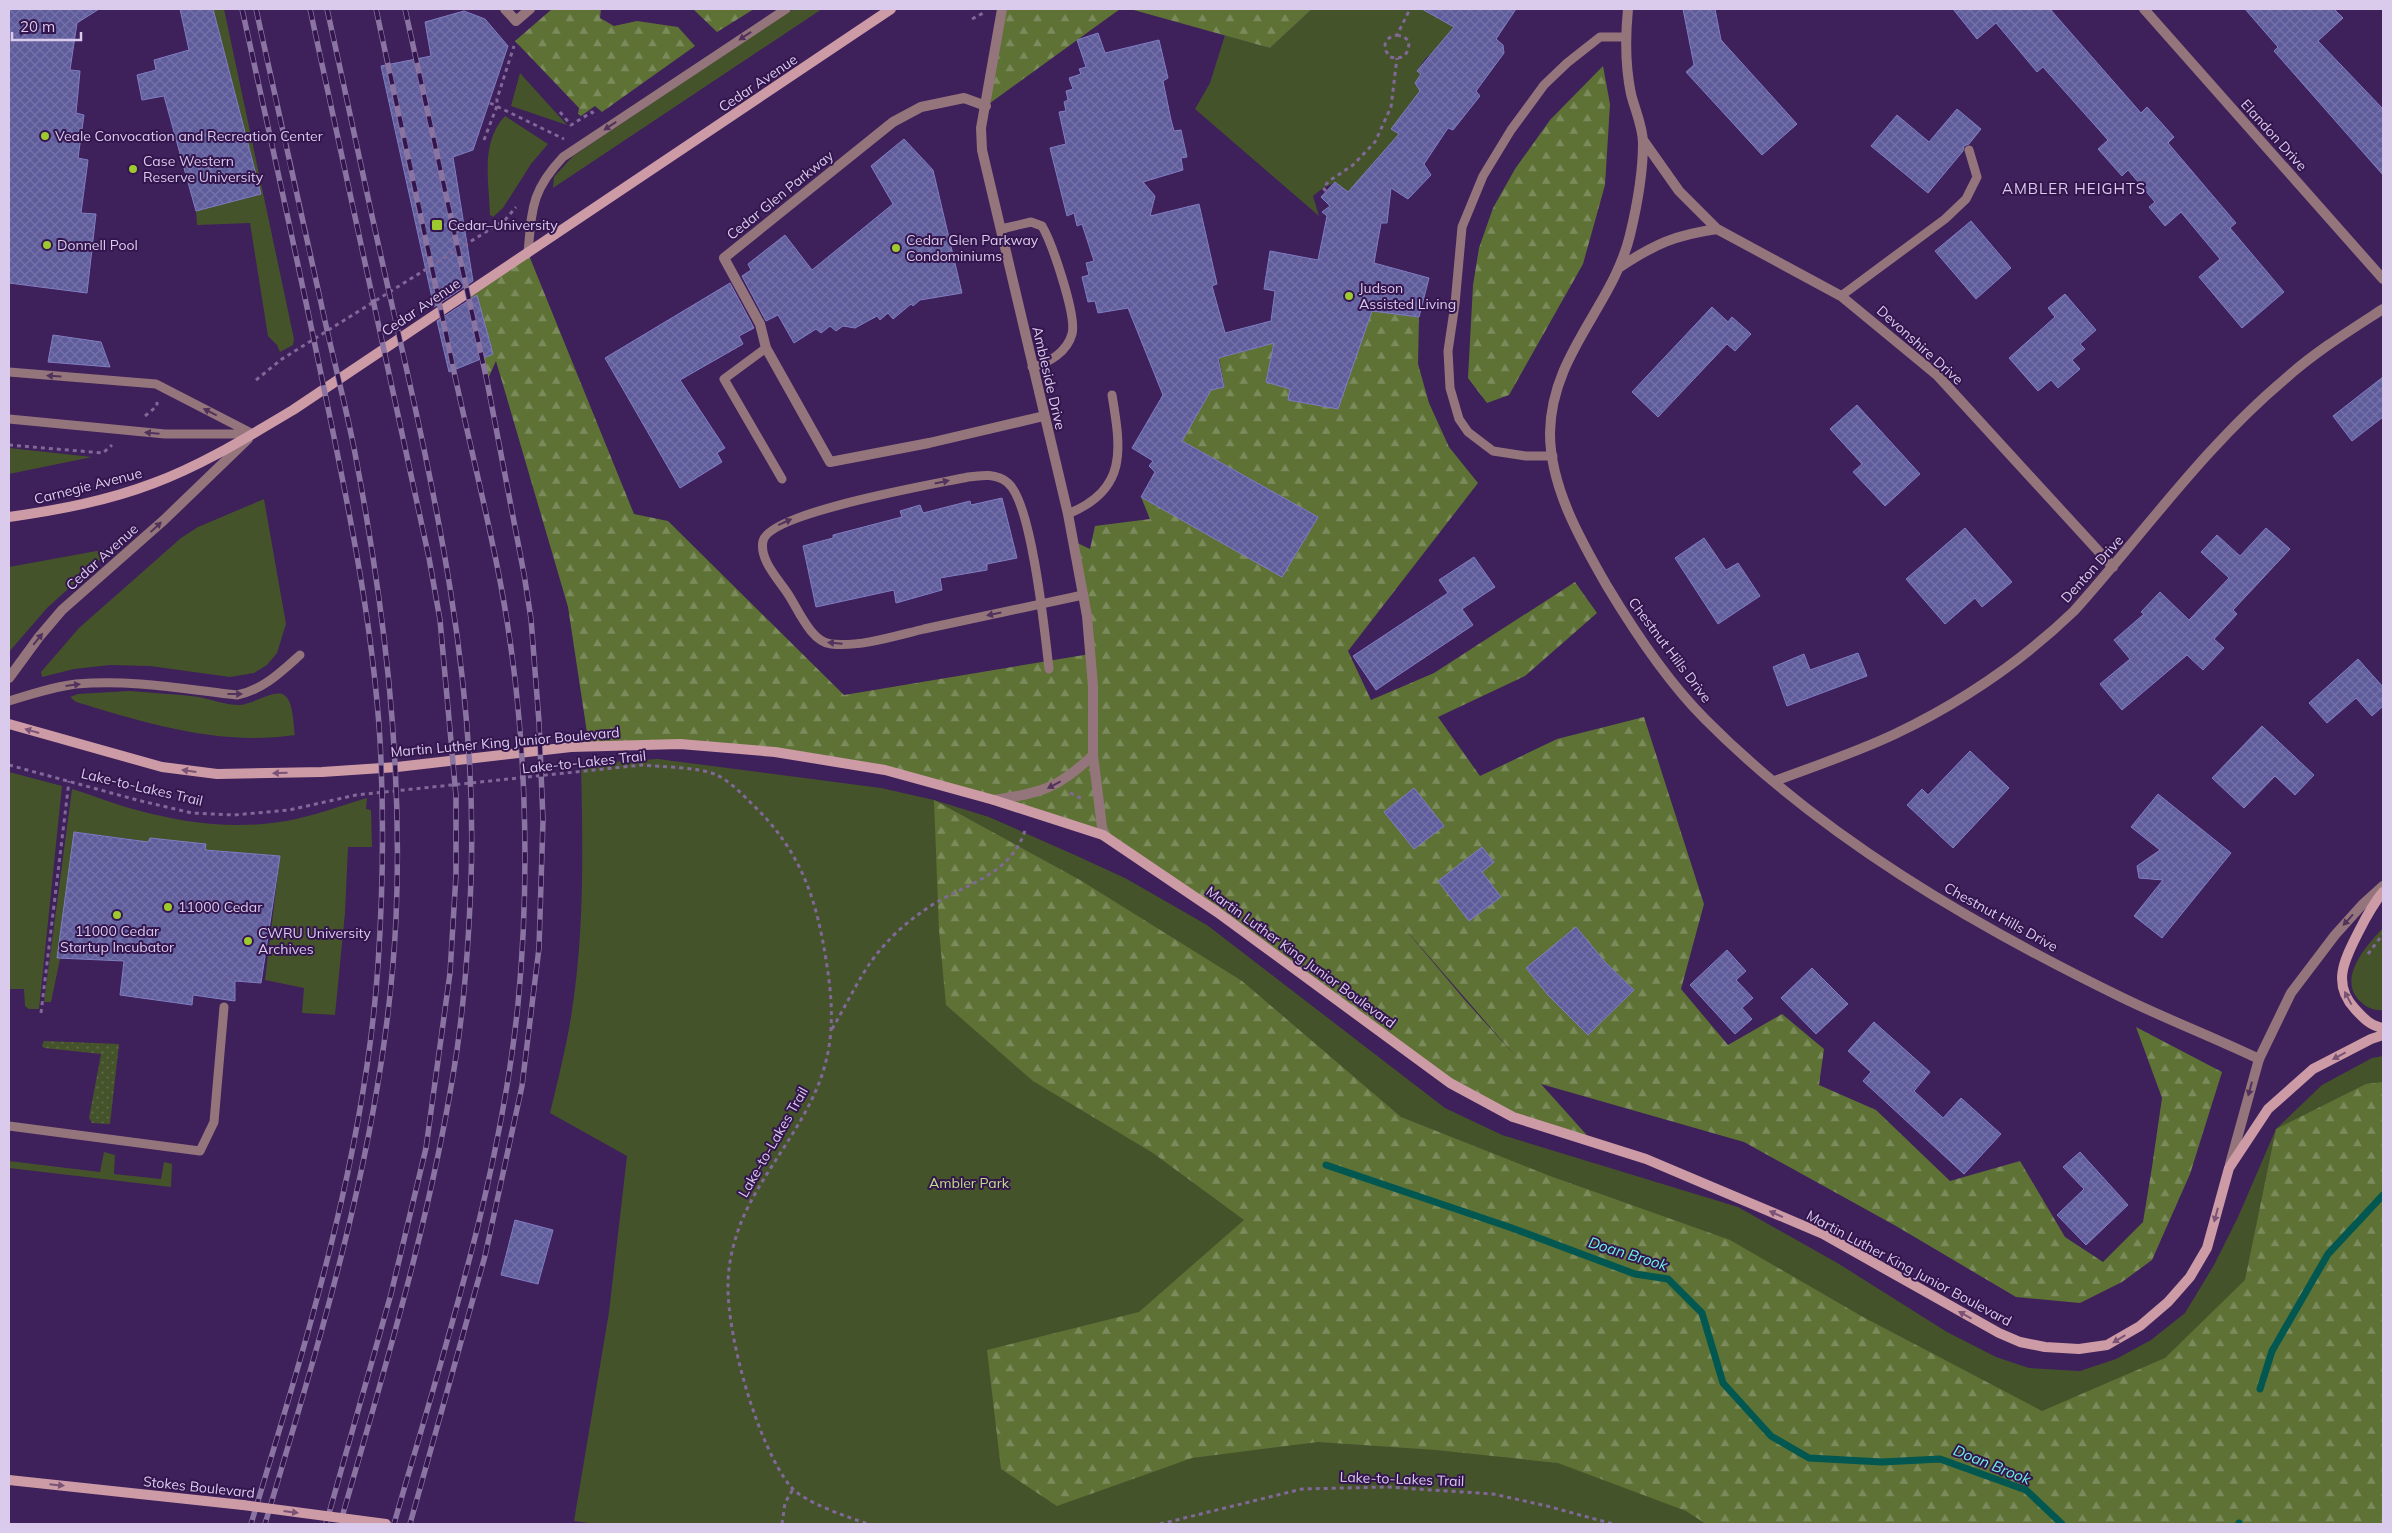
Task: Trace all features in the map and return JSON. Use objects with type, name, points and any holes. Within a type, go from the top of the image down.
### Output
[{"type":"main road","name":"Cedar Avenue","points":[[253,434],[293,410],[528,253],[889,9]]},
{"type":"main road","name":"Carnegie Avenue","points":[[9,517],[59,510],[118,495],[155,483],[253,434]]},
{"type":"main road","name":"Martin Luther King Junior Boulevard","points":[[9,724],[162,767],[217,774],[322,772],[397,767],[571,747],[680,744],[776,752],[885,770],[994,800],[1103,836],[1217,912],[1450,1083],[1513,1118],[1646,1159],[1823,1234],[1999,1334],[2020,1342],[2045,1347],[2070,1348],[2107,1345],[2140,1326],[2174,1296],[2190,1277],[2207,1248],[2229,1168],[2268,1109],[2313,1069],[2383,1034]]},
{"type":"main road","points":[[2383,892],[2374,903],[2345,959],[2342,988],[2348,1002],[2373,1026],[2383,1028]]},
{"type":"main road","name":"Stokes Boulevard","points":[[9,1480],[243,1505],[386,1524]]},
{"type":"street","points":[[505,9],[516,22],[530,9]]},
{"type":"street","name":"Ambleside Drive","points":[[1002,9],[981,128],[982,150],[1068,514],[1083,595],[1093,686],[1093,755],[1103,836]]},
{"type":"street","name":"Chestnut Hills Drive","points":[[1628,9],[1624,56],[1643,140],[1638,195],[1629,238],[1620,267],[1572,349],[1556,389],[1550,433],[1554,472],[1567,507],[1594,563],[1649,649],[1705,718],[1775,781],[1842,834],[1958,912],[2121,997],[2259,1059]]},
{"type":"street","name":"Elandon Drive","points":[[2144,9],[2383,279]]},
{"type":"street","name":"Cedar Glen Parkway","points":[[986,106],[964,98],[921,107],[894,122],[724,258],[760,324],[766,348],[830,462],[930,443],[1044,416]]},
{"type":"street","name":"Devonshire Drive","points":[[1643,140],[1679,191],[1717,229],[1841,296],[1938,376],[2113,568]]},
{"type":"street","points":[[1620,267],[1650,248],[1675,237],[1717,229]]},
{"type":"street","name":"Denton Drive","points":[[1775,781],[1894,734],[1949,706],[2004,671],[2048,636],[2113,568],[2219,442],[2250,410],[2312,356],[2383,308]]},
{"type":"street","name":"Cedar Avenue","points":[[9,678],[39,637],[62,610],[177,507],[253,434]]},
{"type":"street","points":[[994,800],[1033,794],[1053,786],[1070,776],[1093,755]]},
{"type":"street","points":[[2229,1168],[2259,1059],[2291,993],[2335,935],[2362,905],[2383,886]]},
{"type":"lane","points":[[528,253],[536,194],[544,179],[563,157],[786,9]]},
{"type":"lane","points":[[1553,456],[1526,456],[1493,452],[1468,432],[1459,419],[1450,388],[1448,351],[1455,304],[1457,261],[1462,227],[1483,176],[1510,130],[1544,85],[1600,36],[1625,37]]},
{"type":"lane","points":[[1841,296],[1945,219],[1966,199],[1977,177],[1970,150]]},
{"type":"lane","points":[[1001,229],[1031,222],[1042,226],[1052,247],[1071,315],[1072,335],[1065,345],[1047,363],[1032,367]]},
{"type":"lane","points":[[766,348],[724,379],[782,478]]},
{"type":"lane","points":[[9,372],[156,384],[253,434]]},
{"type":"lane","points":[[1068,514],[1086,507],[1102,495],[1112,479],[1117,461],[1118,443],[1112,395]]},
{"type":"lane","points":[[9,419],[165,434],[253,434]]},
{"type":"lane","points":[[1049,669],[1042,603],[1032,548],[1016,492],[1002,478],[986,474],[858,500],[783,523],[769,531],[763,541],[764,557],[814,634],[829,644],[884,638],[1042,603],[1083,595]]},
{"type":"lane","points":[[9,701],[51,688],[77,684],[133,682],[237,695],[253,692],[270,681],[300,656]]},
{"type":"lane","points":[[9,1126],[200,1151],[214,1122],[224,1007]]},
{"type":"path","points":[[972,20],[990,9]]},
{"type":"path","points":[[1397,35],[1410,9]]},
{"type":"path","points":[[1397,35],[1404,36],[1409,42],[1409,50],[1403,57],[1390,57],[1385,44],[1389,38],[1397,35]]},
{"type":"path","points":[[484,140],[497,106],[497,99],[514,46]]},
{"type":"path","points":[[1326,191],[1322,188],[1328,181],[1353,165],[1375,142],[1391,107],[1397,58]]},
{"type":"path","points":[[490,103],[567,140],[561,145]]},
{"type":"path","points":[[560,112],[571,125],[592,112],[598,120]]},
{"type":"path","points":[[256,380],[282,359],[505,220],[518,204]]},
{"type":"path","points":[[9,445],[103,453]]},
{"type":"path","name":"Lake-to-Lakes Trail","points":[[9,765],[192,813],[234,815],[290,810],[356,795],[642,765],[681,768],[717,775],[739,791],[767,818],[793,854],[810,888],[821,927],[829,979],[832,1030],[826,1062],[816,1087],[801,1118],[757,1189],[741,1222],[731,1256],[728,1285],[730,1318],[739,1363],[769,1454],[793,1489],[820,1505],[868,1524]]},
{"type":"path","points":[[41,1013],[69,781]]},
{"type":"path","points":[[1068,792],[1084,799]]},
{"type":"path","points":[[832,1030],[861,974],[896,933],[937,902],[980,882],[998,869],[1024,834]]},
{"type":"path","points":[[2366,957],[2383,934]]},
{"type":"path","name":"Lake-to-Lakes Trail","points":[[1160,1524],[1302,1489],[1387,1487],[1493,1494],[1548,1506],[1613,1524]]},
{"type":"path","points":[[782,1524],[785,1504],[793,1489]]},
{"type":"green space","points":[[213,9],[224,9],[294,339],[293,345],[280,352],[277,345],[268,336],[250,223],[197,225],[196,211],[261,194]]},
{"type":"green space","points":[[552,9],[601,9],[600,18],[614,26],[637,21],[678,27],[695,46],[602,112],[595,106],[581,116],[578,114],[579,108],[515,41]]},
{"type":"green space","points":[[693,9],[754,9],[717,32]]},
{"type":"green space","points":[[793,9],[822,9],[553,188],[554,177],[573,156]]},
{"type":"green space","points":[[1002,9],[1120,9],[986,106]]},
{"type":"green space","points":[[1130,9],[1312,9],[1270,48]]},
{"type":"green space","points":[[1312,9],[1422,9],[1460,30],[1425,59],[1417,71],[1421,74],[1415,83],[1420,91],[1391,129],[1399,134],[1348,192],[1334,183],[1323,188],[1313,196],[1319,216],[1195,109],[1210,83],[1225,35],[1270,48]]},
{"type":"green space","points":[[1603,66],[1610,104],[1605,185],[1583,264],[1509,395],[1487,403],[1468,378],[1473,285],[1479,248],[1493,208],[1515,169],[1550,120]]},
{"type":"green space","points":[[520,73],[567,125],[511,106]]},
{"type":"green space","points":[[505,116],[548,144],[531,164],[503,208],[493,217],[490,215],[488,189],[489,150],[497,127]]},
{"type":"green space","points":[[528,253],[634,514],[668,521],[844,695],[1090,654],[1073,541],[1090,549],[1095,526],[1150,519],[1141,497],[1282,576],[1318,517],[1182,441],[1205,392],[1224,385],[1219,358],[1274,343],[1266,382],[1290,389],[1289,400],[1338,409],[1355,308],[1419,317],[1418,364],[1429,403],[1449,447],[1478,483],[1348,651],[1371,700],[1434,673],[1575,582],[1597,613],[1525,676],[1438,717],[1480,776],[1557,739],[1644,717],[1704,904],[1681,989],[1728,1045],[1782,1014],[1824,1049],[1819,1085],[1876,1110],[1950,1181],[2020,1161],[2065,1237],[2103,1262],[2143,1222],[2162,1098],[2136,1027],[2222,1072],[2190,1174],[2152,1260],[2122,1282],[2080,1303],[2016,1297],[1896,1226],[1744,1142],[1541,1084],[1593,1142],[1513,1117],[1450,1083],[1103,835],[885,770],[680,744],[589,746],[568,607],[496,361],[487,381],[467,293]],"holes":[[[1399,922],[1517,1058],[1464,999]]]},
{"type":"green space","points":[[9,448],[92,457],[9,474]]},
{"type":"green space","points":[[264,499],[286,624],[277,653],[267,665],[254,673],[230,677],[150,666],[110,665],[74,669],[42,677],[41,672],[79,628],[181,538],[198,527]]},
{"type":"green space","points":[[113,548],[47,608],[9,652],[9,567]]},
{"type":"green space","points":[[129,691],[199,697],[240,705],[270,695],[284,695],[290,702],[295,735],[239,738],[184,731],[76,702],[70,697],[78,694]]},
{"type":"green space","name":"Ambler Park","points":[[658,759],[881,788],[934,800],[989,817],[1077,856],[1125,878],[1207,925],[1445,1108],[1502,1135],[1738,1207],[1839,1264],[1947,1332],[1996,1357],[2029,1368],[2080,1371],[2116,1359],[2151,1340],[2185,1313],[2214,1265],[2238,1217],[2276,1129],[2322,1085],[2372,1058],[2383,1056],[2383,1524],[596,1524],[574,1521],[609,1312],[627,1156],[550,1113],[567,1039],[577,971],[582,902],[581,764]]},
{"type":"green space","points":[[9,772],[62,786],[39,1009],[29,1009],[25,1006],[24,989],[9,989]]},
{"type":"green space","points":[[72,789],[118,805],[152,814],[209,824],[229,825],[267,824],[286,821],[367,798],[366,809],[371,810],[372,847],[348,847],[345,913],[335,1015],[302,1013],[304,988],[265,980],[280,856],[205,850],[205,844],[185,842],[183,847],[170,840],[150,838],[148,843],[138,843],[137,840],[75,832],[57,958],[60,959],[51,1002],[44,1002]]},
{"type":"green space","points":[[934,800],[1080,880],[1242,981],[1401,1117],[1550,1176],[1730,1240],[1863,1317],[2042,1411],[2165,1358],[2245,1280],[2276,1129],[2366,1084],[2383,1082],[2383,1524],[1706,1524],[1686,1511],[1558,1463],[1436,1450],[1318,1442],[1192,1458],[1057,1506],[1001,1469],[987,1350],[1139,1312],[1244,1220],[1153,1153],[1033,1081],[946,1005],[939,930]]},
{"type":"green space","points":[[2383,928],[2383,1010],[2375,1010],[2362,1003],[2354,994],[2352,974],[2362,954]]},
{"type":"green space","points":[[44,1041],[119,1044],[110,1124],[92,1123],[89,1118],[101,1054],[44,1048],[42,1046]]},
{"type":"green space","points":[[104,1152],[115,1155],[114,1174],[161,1179],[164,1162],[172,1164],[171,1187],[9,1168],[9,1161],[100,1172]]},
{"type":"building","name":"Veale Convocation and Recreation Center","points":[[9,9],[99,9],[77,23],[70,70],[80,71],[76,113],[84,115],[78,158],[88,160],[81,213],[96,214],[87,293],[9,283]]},
{"type":"building","points":[[180,9],[213,9],[261,194],[196,211],[164,96],[142,100],[137,75],[156,70],[154,60],[189,50]]},
{"type":"building","name":"Judson Assisted Living","points":[[1422,9],[1516,9],[1496,39],[1503,45],[1504,53],[1476,91],[1480,96],[1453,130],[1448,128],[1424,164],[1431,175],[1408,199],[1391,188],[1387,223],[1381,223],[1374,263],[1429,278],[1419,317],[1372,311],[1338,409],[1288,400],[1290,389],[1266,382],[1274,343],[1218,358],[1224,387],[1211,390],[1182,441],[1318,517],[1282,577],[1141,497],[1155,472],[1149,466],[1153,461],[1132,448],[1163,395],[1128,308],[1098,313],[1095,301],[1088,302],[1082,277],[1089,275],[1086,263],[1094,261],[1082,224],[1077,226],[1074,213],[1067,216],[1050,148],[1066,144],[1059,112],[1066,111],[1064,102],[1068,100],[1066,91],[1073,89],[1069,78],[1081,74],[1079,69],[1086,67],[1077,40],[1098,33],[1105,53],[1159,40],[1168,78],[1163,81],[1171,120],[1174,131],[1181,130],[1187,157],[1181,158],[1183,170],[1143,182],[1155,196],[1150,216],[1199,204],[1217,284],[1212,286],[1225,333],[1271,321],[1275,291],[1264,289],[1270,251],[1318,260],[1327,216],[1322,212],[1330,206],[1321,197],[1335,182],[1348,192],[1399,134],[1391,129],[1420,91],[1415,83],[1421,74],[1417,71],[1454,27]]},
{"type":"building","points":[[1683,9],[1715,9],[1721,40],[1797,124],[1762,155],[1686,72],[1694,65]]},
{"type":"building","points":[[1953,9],[2050,9],[2141,113],[2147,107],[2174,137],[2168,143],[2236,223],[2230,228],[2284,292],[2242,328],[2199,277],[2220,259],[2181,212],[2165,226],[2149,207],[2155,202],[2128,170],[2122,176],[2098,149],[2108,140],[2043,67],[2037,72],[1996,23],[1977,39]]},
{"type":"building","points":[[2245,9],[2334,9],[2343,18],[2318,41],[2383,109],[2383,175],[2274,51],[2278,47]]},
{"type":"building","points":[[464,11],[485,19],[508,46],[473,150],[453,157],[473,281],[434,307],[381,66],[431,56],[425,22]]},
{"type":"building","points":[[1957,109],[1981,129],[1969,144],[1964,146],[1963,151],[1928,193],[1871,146],[1897,115],[1929,142]]},
{"type":"building","name":"Cedar Glen Parkway Condominiums","points":[[904,139],[933,170],[962,293],[920,300],[913,306],[911,304],[893,319],[888,313],[880,320],[877,316],[855,328],[843,326],[836,331],[830,326],[821,333],[816,329],[794,343],[778,315],[766,321],[742,276],[751,270],[748,264],[785,235],[812,270],[893,204],[871,166]]},
{"type":"building","points":[[1971,221],[2011,268],[1976,299],[1935,251]]},
{"type":"building","points":[[730,283],[754,328],[739,336],[743,344],[680,380],[725,448],[717,453],[722,462],[680,488],[605,358]]},
{"type":"building","points":[[2065,294],[2096,330],[2080,344],[2085,349],[2072,360],[2080,369],[2058,388],[2051,380],[2038,391],[2009,358],[2055,317],[2048,308]]},
{"type":"building","points":[[477,295],[493,354],[449,372],[437,321]]},
{"type":"building","points":[[1712,307],[1728,322],[1732,317],[1751,334],[1735,351],[1727,344],[1658,417],[1632,392]]},
{"type":"building","points":[[53,335],[101,342],[110,367],[48,362]]},
{"type":"building","points":[[2383,377],[2383,417],[2352,441],[2333,416]]},
{"type":"building","points":[[1857,405],[1920,474],[1885,506],[1853,472],[1862,464],[1830,429]]},
{"type":"building","points":[[1002,498],[1017,558],[987,564],[987,570],[940,578],[942,590],[896,603],[894,590],[816,607],[803,546],[833,538],[833,535],[902,517],[900,511],[920,505],[923,513],[970,501],[971,505]]},
{"type":"building","points":[[1965,528],[2012,582],[1982,607],[1975,598],[1945,624],[1906,579]]},
{"type":"building","points":[[2266,528],[2290,549],[2233,610],[2237,614],[2214,639],[2224,648],[2203,670],[2187,655],[2122,710],[2100,684],[2130,659],[2114,640],[2144,614],[2141,612],[2160,592],[2189,620],[2229,578],[2201,552],[2217,535],[2240,556]]},
{"type":"building","points":[[1704,538],[1726,570],[1738,563],[1760,596],[1718,624],[1675,558]]},
{"type":"building","points":[[1474,557],[1495,587],[1462,609],[1473,625],[1376,690],[1353,656],[1448,593],[1439,580]]},
{"type":"building","points":[[1858,653],[1867,676],[1787,706],[1773,667],[1804,654],[1810,670]]},
{"type":"building","points":[[2358,659],[2383,687],[2383,706],[2372,716],[2356,698],[2327,723],[2309,703]]},
{"type":"building","points":[[2262,726],[2314,775],[2295,795],[2275,776],[2244,808],[2212,778]]},
{"type":"building","points":[[1970,751],[2009,788],[1953,848],[1907,805],[1922,789],[1928,795]]},
{"type":"building","points":[[1414,788],[1444,826],[1414,849],[1384,812]]},
{"type":"building","points":[[2158,794],[2231,853],[2162,938],[2134,916],[2163,880],[2139,878],[2137,866],[2160,850],[2131,827]]},
{"type":"building","name":"11000 Cedar","points":[[74,832],[148,842],[150,838],[206,844],[205,850],[280,856],[261,983],[235,981],[235,1001],[193,995],[192,1005],[120,995],[124,961],[57,958]]},
{"type":"building","points":[[1482,847],[1494,862],[1482,872],[1501,897],[1469,921],[1438,881]]},
{"type":"building","points":[[1576,927],[1605,962],[1634,990],[1588,1035],[1548,995],[1526,968]]},
{"type":"building","points":[[1727,950],[1746,971],[1736,980],[1753,998],[1742,1008],[1752,1019],[1735,1034],[1690,985]]},
{"type":"building","points":[[1812,968],[1848,1004],[1816,1034],[1781,998]]},
{"type":"building","points":[[1874,1022],[1930,1072],[1914,1091],[1943,1118],[1961,1098],[2001,1134],[1964,1174],[1863,1081],[1871,1072],[1848,1051]]},
{"type":"building","points":[[2080,1152],[2128,1205],[2086,1245],[2057,1215],[2084,1189],[2063,1167]]},
{"type":"building","points":[[515,1220],[553,1230],[538,1284],[501,1275]]},
{"type":"waterway","name":"Doan Brook","points":[[1326,1165],[1509,1227],[1635,1274],[1668,1279],[1702,1313],[1723,1383],[1771,1436],[1809,1458],[1882,1462],[1940,1459],[2026,1490],[2062,1524]]},
{"type":"waterway","points":[[2260,1389],[2272,1351],[2328,1254],[2383,1195]]},
{"type":"railway","points":[[242,9],[317,354],[359,571],[377,698],[382,825],[381,909],[371,1036],[347,1178],[312,1318],[251,1524]]},
{"type":"railway","points":[[256,9],[350,431],[365,507],[389,682],[397,800],[396,919],[390,997],[380,1073],[366,1150],[330,1300],[265,1524]]},
{"type":"railway","points":[[310,9],[429,558],[440,620],[456,796],[456,875],[450,973],[426,1148],[391,1294],[326,1524]]},
{"type":"railway","points":[[327,9],[438,518],[460,662],[468,734],[471,807],[471,880],[466,965],[460,1029],[447,1110],[435,1170],[406,1289],[340,1524]]},
{"type":"railway","points":[[376,9],[501,586],[516,688],[521,741],[525,847],[522,953],[518,1004],[510,1070],[498,1136],[468,1266],[394,1524]]},
{"type":"railway","points":[[405,9],[487,381],[524,574],[531,619],[539,722],[543,820],[539,948],[522,1086],[485,1256],[410,1524]]},
{"type":"place","name":"Veale Convocation and Recreation Center","points":[[45,136]]},
{"type":"place","name":"Case Western Reserve University","points":[[133,169]]},
{"type":"place","name":"Cedar–University","points":[[437,225]]},
{"type":"place","name":"Donnell Pool","points":[[47,245]]},
{"type":"place","name":"Cedar Glen Parkway Condominiums","points":[[896,248]]},
{"type":"place","name":"Judson Assisted Living","points":[[1349,296]]},
{"type":"place","name":"11000 Cedar","points":[[168,907]]},
{"type":"place","name":"11000 Cedar Startup Incubator","points":[[117,915]]},
{"type":"place","name":"CWRU University Archives","points":[[248,941]]},
{"type":"district","name":"AMBLER HEIGHTS","points":[[2074,189]]}]
